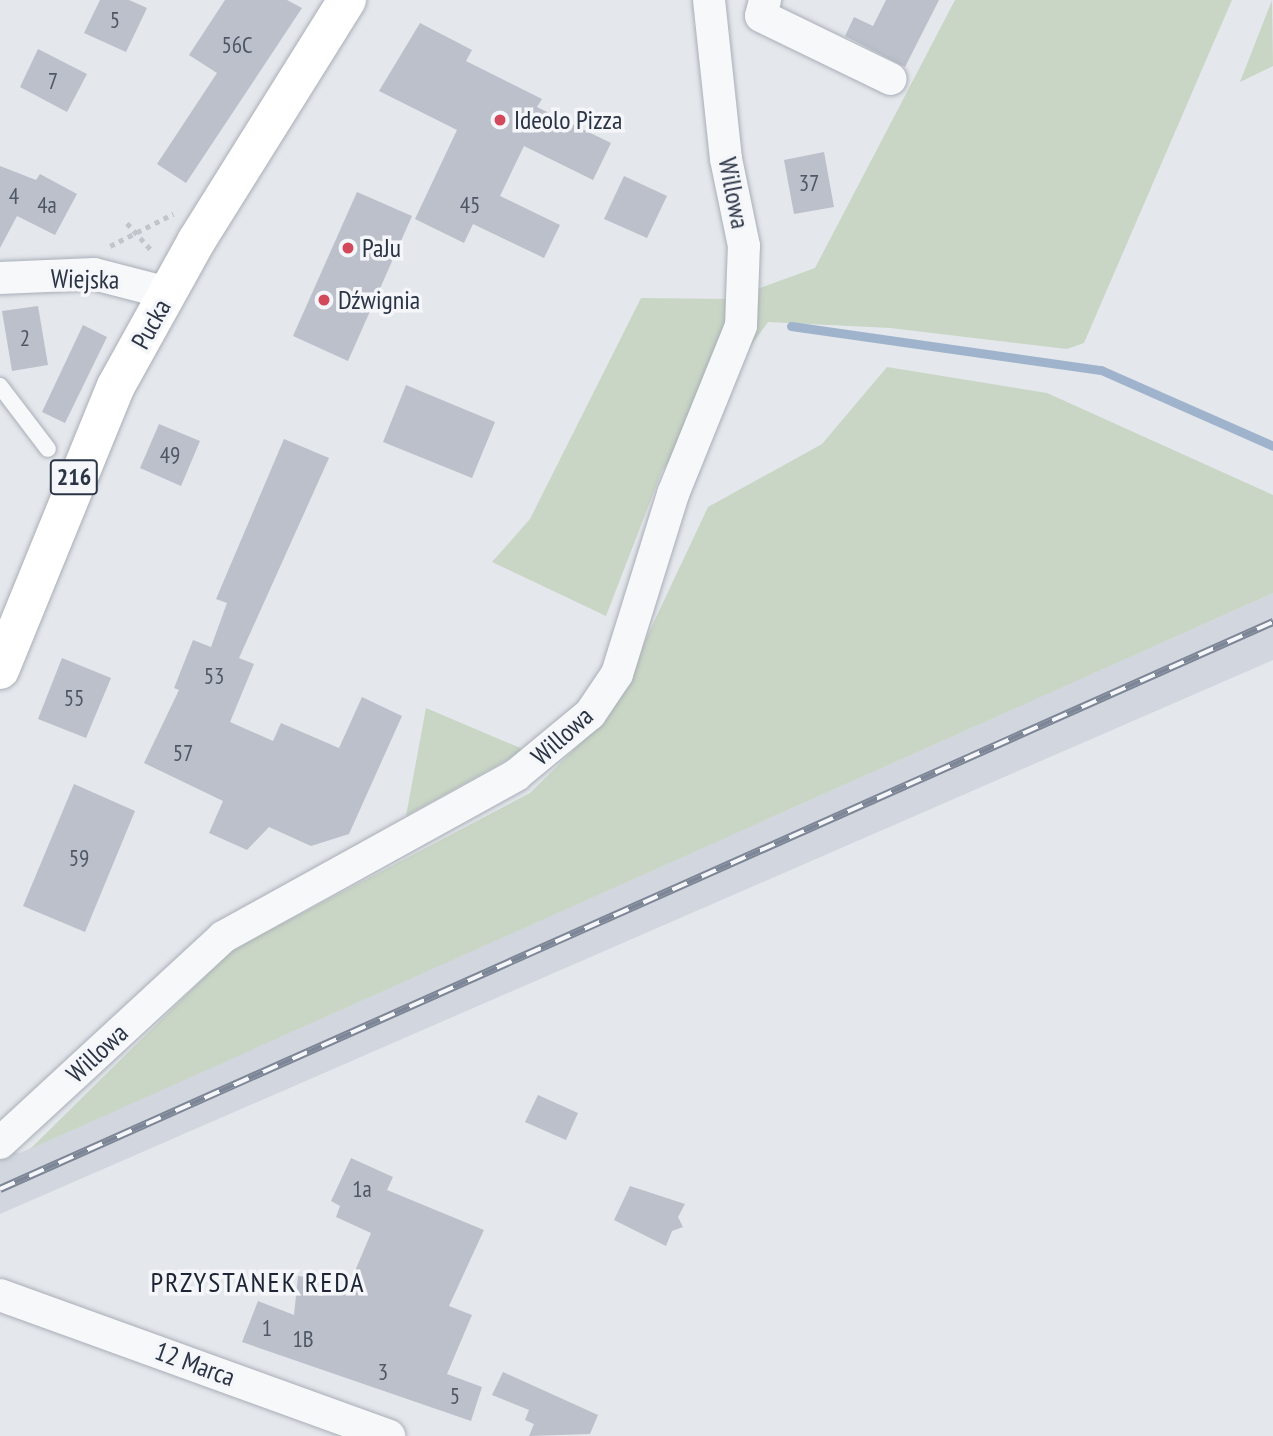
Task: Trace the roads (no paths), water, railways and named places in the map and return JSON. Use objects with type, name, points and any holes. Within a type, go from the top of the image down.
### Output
[{"type":"main road","name":"Pucka","points":[[0,670],[75,476],[168,293],[347,0]]},
{"type":"street","name":"Willowa","points":[[0,1143],[223,937],[516,775],[590,714],[617,674],[673,494],[741,326],[744,246],[726,159],[709,0]]},
{"type":"street","points":[[765,0],[761,16],[891,79]]},
{"type":"street","name":"Wiejska","points":[[0,278],[94,274],[168,293]]},
{"type":"street","name":"12 Marca","points":[[0,1295],[389,1436]]},
{"type":"lane","points":[[0,387],[48,449]]},
{"type":"waterway","points":[[791,326],[1101,370],[1273,446]]},
{"type":"railway","points":[[0,1189],[1273,622]]},
{"type":"place","name":"Ideolo Pizza","points":[[500,120]]},
{"type":"place","name":"PaJu","points":[[348,248]]},
{"type":"place","name":"Dźwignia","points":[[324,300]]},
{"type":"district","name":"PRZYSTANEK REDA","points":[[258,1282]]}]
